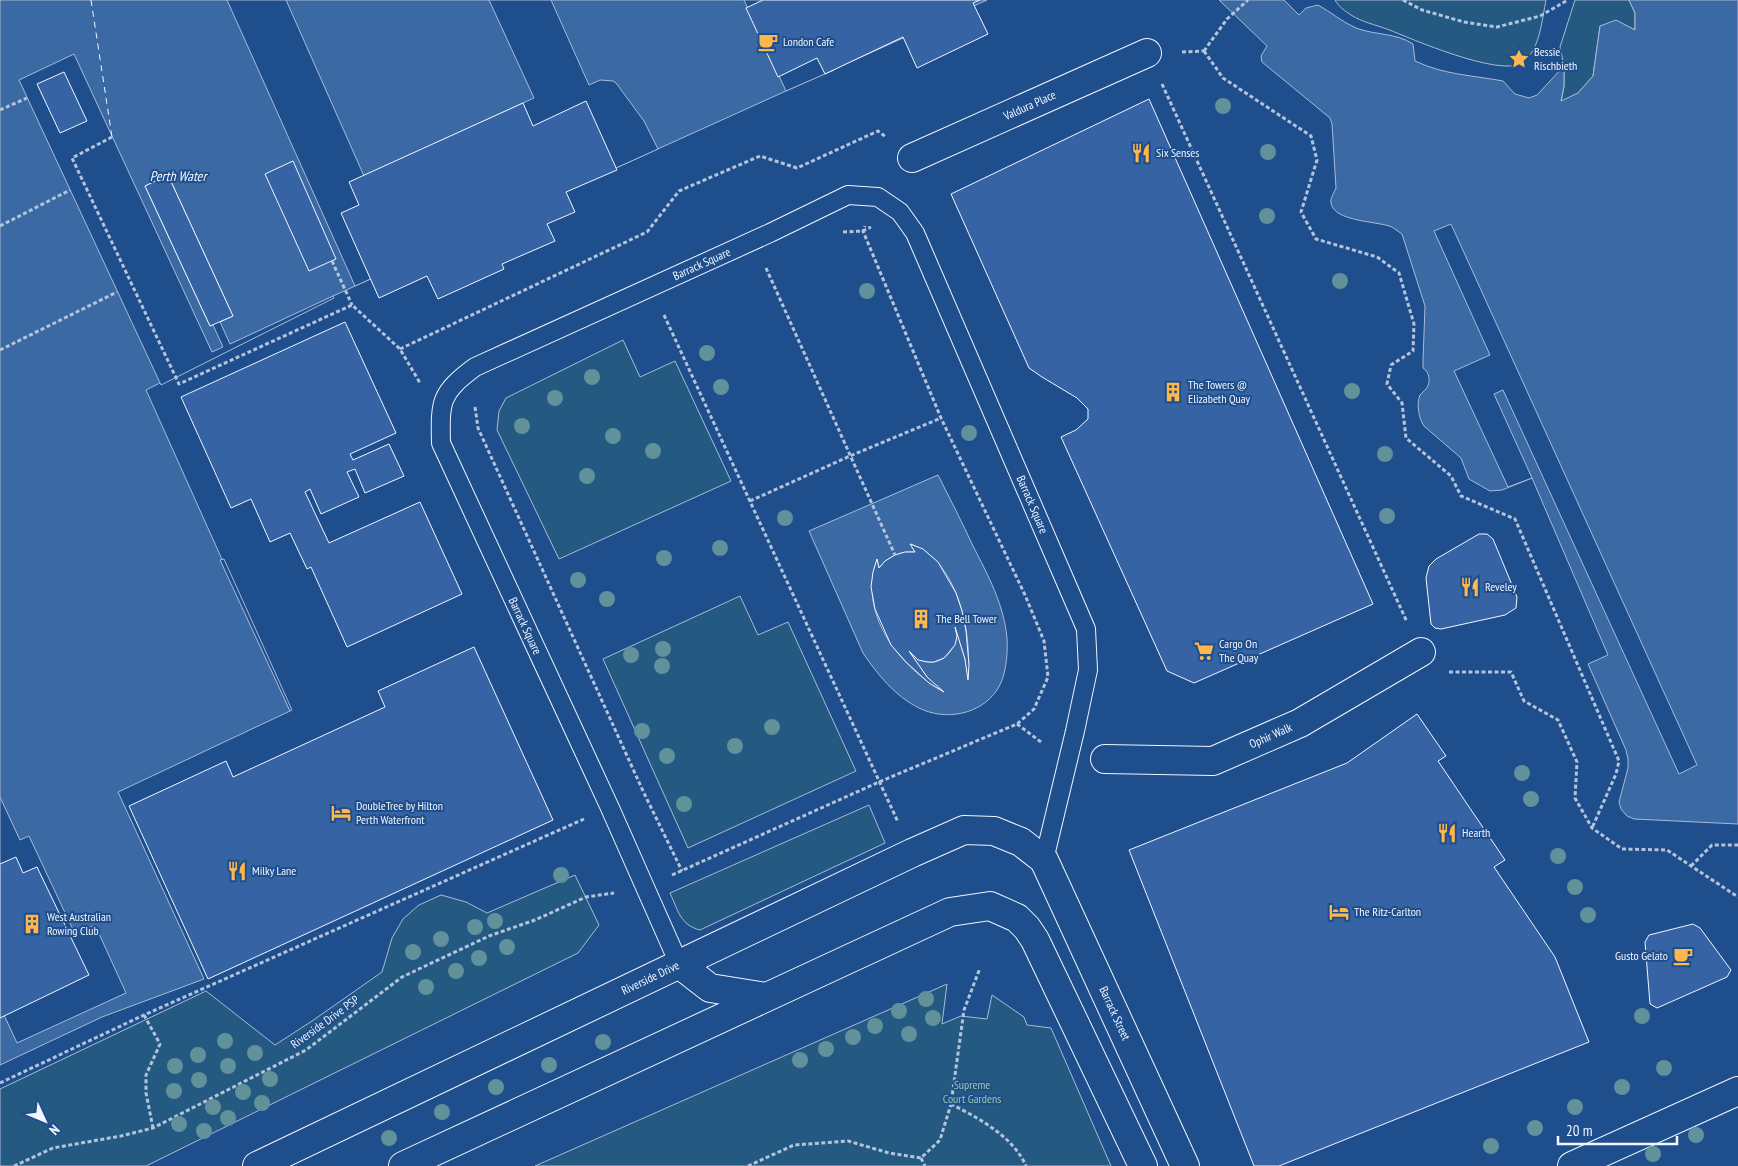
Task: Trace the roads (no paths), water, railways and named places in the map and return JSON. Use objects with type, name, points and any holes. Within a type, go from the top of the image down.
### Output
[{"type":"main road","name":"Valdura Place","points":[[912,158],[1148,53]]},
{"type":"main road","name":"Ophir Walk","points":[[1105,759],[1213,761],[1300,723],[1421,652]]},
{"type":"main road","name":"Riverside Drive","points":[[257,1166],[912,853],[964,830],[994,831],[1021,842],[1044,860]]},
{"type":"main road","name":"Barrack Street","points":[[1044,860],[1185,1166]]},
{"type":"main road","points":[[403,1166],[950,912],[990,906],[1017,918],[1035,940],[1143,1166]]},
{"type":"main road","points":[[679,964],[710,988],[766,998]]},
{"type":"main road","points":[[1572,1166],[1738,1091]]},
{"type":"lane","name":"Barrack Square","points":[[679,964],[610,808],[441,443],[442,402],[454,382],[475,367],[770,233],[848,195],[878,197],[900,212],[915,233],[1086,629],[1088,670],[1044,860]]},
{"type":"water","name":"Perth Water","points":[[0,0],[987,0],[333,296],[146,390],[290,711],[118,792],[204,979],[102,1017],[0,1065]]},
{"type":"water","points":[[1219,0],[1284,0],[1299,15],[1306,8],[1318,5],[1356,28],[1407,40],[1413,44],[1415,61],[1426,66],[1448,72],[1503,81],[1515,94],[1529,98],[1537,95],[1564,66],[1564,86],[1561,101],[1578,93],[1593,76],[1600,26],[1616,20],[1635,30],[1635,13],[1629,0],[1738,0],[1738,824],[1634,819],[1627,816],[1621,809],[1619,802],[1628,768],[1626,750],[1588,664],[1608,655],[1532,478],[1502,490],[1490,491],[1469,479],[1461,458],[1422,423],[1418,407],[1419,399],[1420,395],[1428,387],[1429,381],[1427,372],[1423,368],[1425,306],[1402,234],[1392,227],[1357,220],[1340,214],[1334,209],[1331,201],[1336,188],[1330,118],[1262,62],[1261,56],[1267,46]]},
{"type":"water","points":[[938,475],[990,579],[1003,614],[1007,638],[1006,665],[1000,685],[990,698],[972,710],[951,715],[929,712],[919,708],[895,691],[881,677],[863,653],[809,531]],"holes":[[[911,544],[927,553],[940,566],[951,582],[959,600],[964,619],[969,658],[968,676],[955,627],[956,638],[953,647],[942,659],[934,662],[925,662],[909,651],[927,677],[940,690],[909,666],[896,651],[885,635],[877,617],[873,599],[872,580],[877,560],[879,568],[895,555],[904,552],[915,552]]]},
{"type":"place","name":"London Cafe","points":[[768,42]]},
{"type":"place","name":"Bessie Rischbieth","points":[[1519,59]]},
{"type":"place","name":"Six Senses","points":[[1141,153]]},
{"type":"place","name":"The Towers @ Elizabeth Quay","points":[[1173,392]]},
{"type":"place","name":"Reveley","points":[[1470,587]]},
{"type":"place","name":"The Bell Tower","points":[[921,619]]},
{"type":"place","name":"Cargo On The Quay","points":[[1204,651]]},
{"type":"place","name":"DoubleTree by Hilton Perth Waterfront","points":[[341,813]]},
{"type":"place","name":"Hearth","points":[[1447,833]]},
{"type":"place","name":"Milky Lane","points":[[237,871]]},
{"type":"place","name":"The Ritz-Carlton","points":[[1339,912]]},
{"type":"place","name":"West Australian Rowing Club","points":[[32,924]]},
{"type":"place","name":"Gusto Gelato","points":[[1683,956]]},
{"type":"park label","name":"Supreme Court Gardens","points":[[972,1092]]}]
